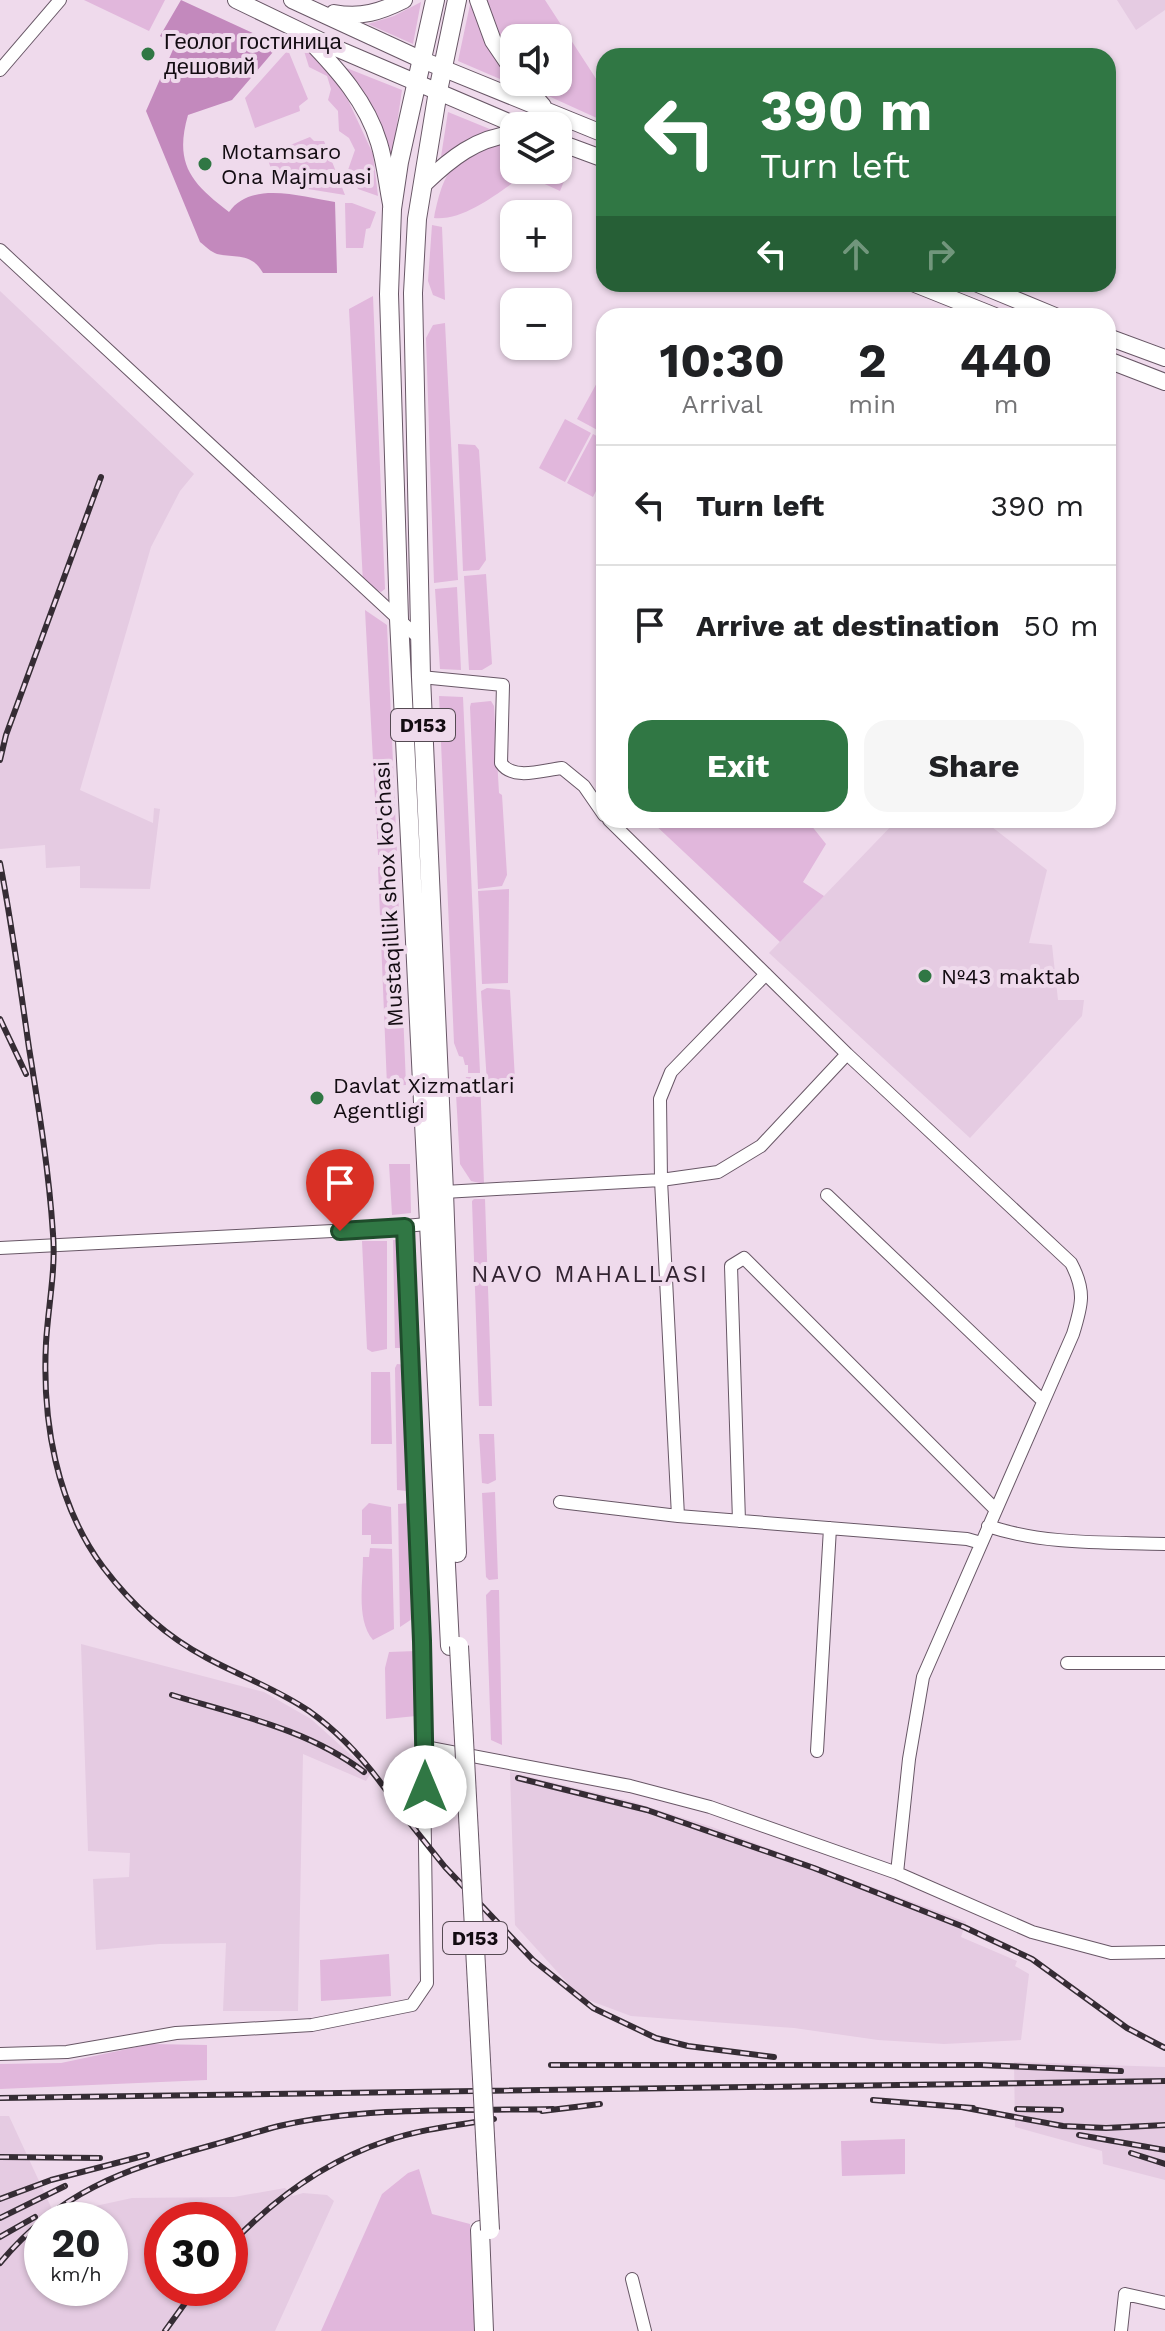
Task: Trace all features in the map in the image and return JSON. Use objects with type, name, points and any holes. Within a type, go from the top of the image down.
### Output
[{"type":"main road","points":[[236,0],[500,118]]},
{"type":"main road","points":[[292,0],[420,59],[596,131]]},
{"type":"main road","points":[[314,10],[359,16],[379,13],[404,0]]},
{"type":"main road","name":"Mustaqillik shox ko'chasi","points":[[435,0],[420,59],[392,209],[389,294],[399,619],[411,677],[444,1192],[443,1367],[454,1646],[485,2230]]},
{"type":"main road","name":"Mustaqillik shox ko'chasi","points":[[443,1367],[427,1224],[411,677],[420,639],[413,293],[417,219],[457,0]]},
{"type":"main road","points":[[478,0],[500,51]]},
{"type":"main road","points":[[299,30],[335,67],[362,105],[379,142],[392,209]]},
{"type":"main road","points":[[534,96],[546,110]]},
{"type":"main road","points":[[424,184],[467,147],[500,135]]},
{"type":"main road","points":[[572,147],[596,156]]},
{"type":"main road","points":[[935,292],[975,308]]},
{"type":"main road","points":[[997,292],[1036,308]]},
{"type":"main road","points":[[1116,340],[1165,358]]},
{"type":"main road","points":[[1116,363],[1165,382]]},
{"type":"main road","name":"D153","points":[[484,2331],[485,2230]]},
{"type":"main road","name":"D153","points":[[485,2230],[496,2331]]},
{"type":"street","points":[[0,70],[60,0]]},
{"type":"street","points":[[0,250],[420,639]]},
{"type":"street","points":[[411,677],[503,685],[501,763],[513,773],[562,768],[584,786],[596,803]]},
{"type":"street","points":[[617,828],[847,1054],[1071,1263],[1080,1280],[1082,1304],[1073,1334],[923,1677],[909,1759],[897,1873]]},
{"type":"street","points":[[678,1516],[661,1180],[660,1099],[671,1072],[766,974]]},
{"type":"street","points":[[444,1192],[661,1180],[718,1172],[761,1146],[847,1054]]},
{"type":"street","points":[[827,1195],[1042,1400]]},
{"type":"street","points":[[0,1248],[427,1224]]},
{"type":"street","points":[[0,2054],[67,2052],[176,2033],[312,2025],[412,2005],[427,1983],[425,1747],[405,1227]]},
{"type":"street","points":[[739,1521],[731,1266],[744,1258],[995,1509]]},
{"type":"street","points":[[560,1502],[678,1516],[967,1539],[981,1543]]},
{"type":"street","points":[[988,1526],[1049,1540],[1165,1544]]},
{"type":"street","points":[[817,1751],[830,1528]]},
{"type":"street","points":[[1067,1663],[1165,1663]]},
{"type":"street","points":[[425,1747],[630,1786],[710,1807],[897,1873],[1032,1932],[1111,1953],[1165,1952]]},
{"type":"street","points":[[632,2279],[645,2331]]},
{"type":"street","points":[[1121,2331],[1125,2294],[1165,2303]]},
{"type":"shaded area","points":[[84,0],[165,0],[149,31]]},
{"type":"shaded area","points":[[181,0],[279,45],[232,100],[188,115],[183,147],[189,171],[205,192],[229,212],[250,196],[264,193],[335,202],[337,273],[263,273],[248,259],[217,254],[200,242],[146,111],[175,45],[160,36]]},
{"type":"shaded area","points":[[471,0],[480,25],[500,61],[500,79],[458,61]]},
{"type":"shaded area","points":[[484,0],[545,0],[561,24],[500,24],[500,40]]},
{"type":"shaded area","points":[[1117,0],[1165,0],[1165,10],[1136,30]]},
{"type":"shaded area","points":[[421,2],[413,44],[368,24],[394,16]]},
{"type":"shaded area","points":[[572,42],[596,79],[596,118],[548,96],[572,96]]},
{"type":"shaded area","points":[[288,50],[308,99],[299,106],[300,111],[255,128],[245,98]]},
{"type":"shaded area","points":[[304,51],[316,54],[348,100],[373,154],[378,196],[358,189],[348,170],[355,150],[349,138],[339,131],[338,111],[328,100],[331,89],[327,76],[309,67]]},
{"type":"shaded area","points":[[339,65],[402,90],[392,158],[370,102]]},
{"type":"shaded area","points":[[448,112],[497,132],[466,142],[440,163]]},
{"type":"shaded area","points":[[310,137],[314,141],[324,141],[345,195],[277,184],[266,155]]},
{"type":"shaded area","points":[[500,144],[500,184],[511,184],[470,210],[446,218],[434,218],[448,174],[455,165],[476,152]]},
{"type":"shaded area","points":[[545,184],[563,184],[560,191]]},
{"type":"shaded area","points":[[345,203],[376,212],[370,228],[366,229],[363,248],[346,248]]},
{"type":"shaded area","points":[[432,225],[442,227],[445,300],[433,295],[428,281]]},
{"type":"shaded area","points":[[0,291],[194,474],[180,491],[151,547],[80,790],[153,823],[154,808],[160,809],[150,889],[80,888],[80,866],[46,868],[45,845],[0,849]]},
{"type":"shaded area","points":[[373,296],[385,589],[381,592],[363,583],[349,309]]},
{"type":"shaded area","points":[[445,323],[458,580],[434,583],[426,338],[433,325]]},
{"type":"shaded area","points":[[596,385],[596,429],[577,419]]},
{"type":"shaded area","points":[[565,419],[591,433],[565,482],[539,468]]},
{"type":"shaded area","points":[[593,434],[596,436],[596,491],[593,497],[567,483]]},
{"type":"shaded area","points":[[458,444],[475,445],[479,450],[486,560],[479,570],[463,571]]},
{"type":"shaded area","points":[[486,574],[492,664],[482,670],[469,670],[464,576]]},
{"type":"shaded area","points":[[457,587],[461,670],[440,669],[435,589]]},
{"type":"shaded area","points":[[365,610],[387,625],[397,854],[378,855]]},
{"type":"shaded area","points":[[439,696],[463,697],[480,1073],[468,1073],[468,1065],[459,1056],[454,1043]]},
{"type":"shaded area","points":[[491,701],[494,706],[507,875],[502,886],[478,889],[470,707],[471,703]]},
{"type":"shaded area","points":[[658,828],[813,828],[826,844],[803,882],[824,896],[780,942]]},
{"type":"shaded area","name":"№43 maktab","points":[[889,828],[993,828],[1047,870],[1029,943],[1052,945],[1058,1000],[1084,1000],[1082,1016],[970,1138],[769,953]]},
{"type":"shaded area","points":[[397,864],[406,1085],[387,1086],[378,867]]},
{"type":"shaded area","points":[[509,889],[508,983],[482,984],[478,891]]},
{"type":"shaded area","points":[[487,988],[510,990],[515,1080],[487,1083],[481,991]]},
{"type":"shaded area","points":[[466,1077],[480,1077],[484,1184],[471,1181],[460,1164],[456,1094],[460,1082],[465,1081]]},
{"type":"shaded area","points":[[389,1164],[410,1164],[411,1213],[392,1215]]},
{"type":"shaded area","points":[[474,1199],[485,1199],[492,1406],[479,1406]]},
{"type":"shaded area","points":[[393,1240],[401,1240],[405,1348],[395,1348]]},
{"type":"shaded area","points":[[362,1241],[387,1241],[387,1349],[372,1352],[367,1349]]},
{"type":"shaded area","points":[[397,1364],[407,1365],[410,1486],[407,1491],[397,1490]]},
{"type":"shaded area","points":[[371,1372],[390,1372],[392,1444],[371,1444]]},
{"type":"shaded area","points":[[479,1434],[494,1434],[496,1480],[488,1484],[482,1483]]},
{"type":"shaded area","points":[[495,1492],[498,1579],[489,1580],[486,1577],[482,1493]]},
{"type":"shaded area","points":[[369,1503],[391,1507],[392,1544],[371,1544],[371,1535],[362,1535],[362,1510]]},
{"type":"shaded area","points":[[409,1503],[412,1508],[418,1607],[415,1617],[400,1627],[398,1504]]},
{"type":"shaded area","points":[[370,1548],[392,1549],[394,1629],[373,1640],[362,1612],[363,1557],[369,1557]]},
{"type":"shaded area","points":[[491,1590],[499,1590],[502,1745],[491,1740],[486,1595]]},
{"type":"shaded area","points":[[81,1644],[264,1692],[311,1719],[371,1773],[366,1781],[303,1754],[298,2011],[223,2011],[226,1943],[159,1944],[96,1950],[93,1879],[129,1877],[130,1853],[88,1851]]},
{"type":"shaded area","points":[[416,1651],[416,1716],[386,1719],[385,1668],[389,1652]]},
{"type":"shaded area","points":[[510,1772],[630,1801],[712,1827],[966,1922],[961,1937],[1017,1961],[1015,1966],[1029,1974],[1021,2040],[944,2044],[878,2040],[794,2028],[631,2016],[580,1997],[515,1925]]},
{"type":"shaded area","points":[[389,1954],[391,1996],[321,2001],[320,1960]]},
{"type":"shaded area","points":[[151,2044],[207,2045],[207,2080],[0,2089],[0,2064],[61,2063]]},
{"type":"shaded area","points":[[1014,2062],[1165,2067],[1165,2180],[1103,2164],[1102,2151],[1015,2127]]},
{"type":"shaded area","points":[[0,2116],[9,2116],[49,2202],[24,2202],[24,2306],[128,2306],[128,2202],[114,2202],[132,2198],[234,2197],[285,2188],[293,2196],[303,2193],[327,2195],[334,2201],[275,2331],[0,2331]]},
{"type":"shaded area","points":[[905,2139],[905,2174],[842,2176],[841,2141]]},
{"type":"shaded area","points":[[419,2169],[432,2214],[470,2224],[476,2331],[321,2331],[382,2194],[408,2173]]},
{"type":"railway","points":[[0,760],[6,735],[101,477]]},
{"type":"railway","points":[[0,863],[40,1118],[51,1211],[54,1248],[45,1372],[50,1431],[63,1489],[74,1516],[103,1567],[150,1618],[192,1649],[309,1711],[356,1753],[395,1803]]},
{"type":"railway","points":[[0,1019],[26,1074]]},
{"type":"railway","points":[[172,1695],[296,1734],[364,1772]]},
{"type":"railway","points":[[518,1778],[647,1810],[814,1868],[964,1927],[1032,1959],[1127,2028],[1165,2048]]},
{"type":"railway","points":[[389,1797],[445,1867],[533,1960],[593,2008],[656,2038],[688,2046],[774,2057]]},
{"type":"railway","points":[[551,2065],[981,2065],[1121,2071]]},
{"type":"railway","points":[[0,2098],[1165,2081]]},
{"type":"railway","points":[[873,2100],[973,2108]]},
{"type":"railway","points":[[542,2111],[600,2104]]},
{"type":"railway","points":[[961,2107],[1063,2126],[1106,2128],[1165,2125]]},
{"type":"railway","points":[[0,2263],[45,2218],[94,2187],[148,2164],[270,2128],[381,2112],[553,2109]]},
{"type":"railway","points":[[1017,2109],[1061,2110]]},
{"type":"railway","points":[[248,2228],[302,2184],[364,2149],[399,2137],[494,2119]]},
{"type":"railway","points":[[1079,2135],[1165,2150]]},
{"type":"railway","points":[[1131,2153],[1165,2164]]},
{"type":"railway","points":[[0,2199],[51,2180],[147,2155]]},
{"type":"railway","points":[[0,2157],[100,2158]]},
{"type":"railway","points":[[0,2218],[65,2186]]},
{"type":"railway","points":[[0,2237],[24,2223]]},
{"type":"railway","points":[[165,2331],[183,2306]]},
{"type":"place","name":"Геолог гостиница дешовий","points":[[148,54]]},
{"type":"place","name":"Motamsaro Ona Majmuasi","points":[[205,164]]},
{"type":"place","name":"№43 maktab","points":[[925,976]]},
{"type":"place","name":"Davlat Xizmatlari Agentligi","points":[[317,1098]]},
{"type":"district","name":"NAVO MAHALLASI","points":[[590,1274]]},
{"type":"route","points":[[340,1231],[405,1227],[425,1787]]}]
